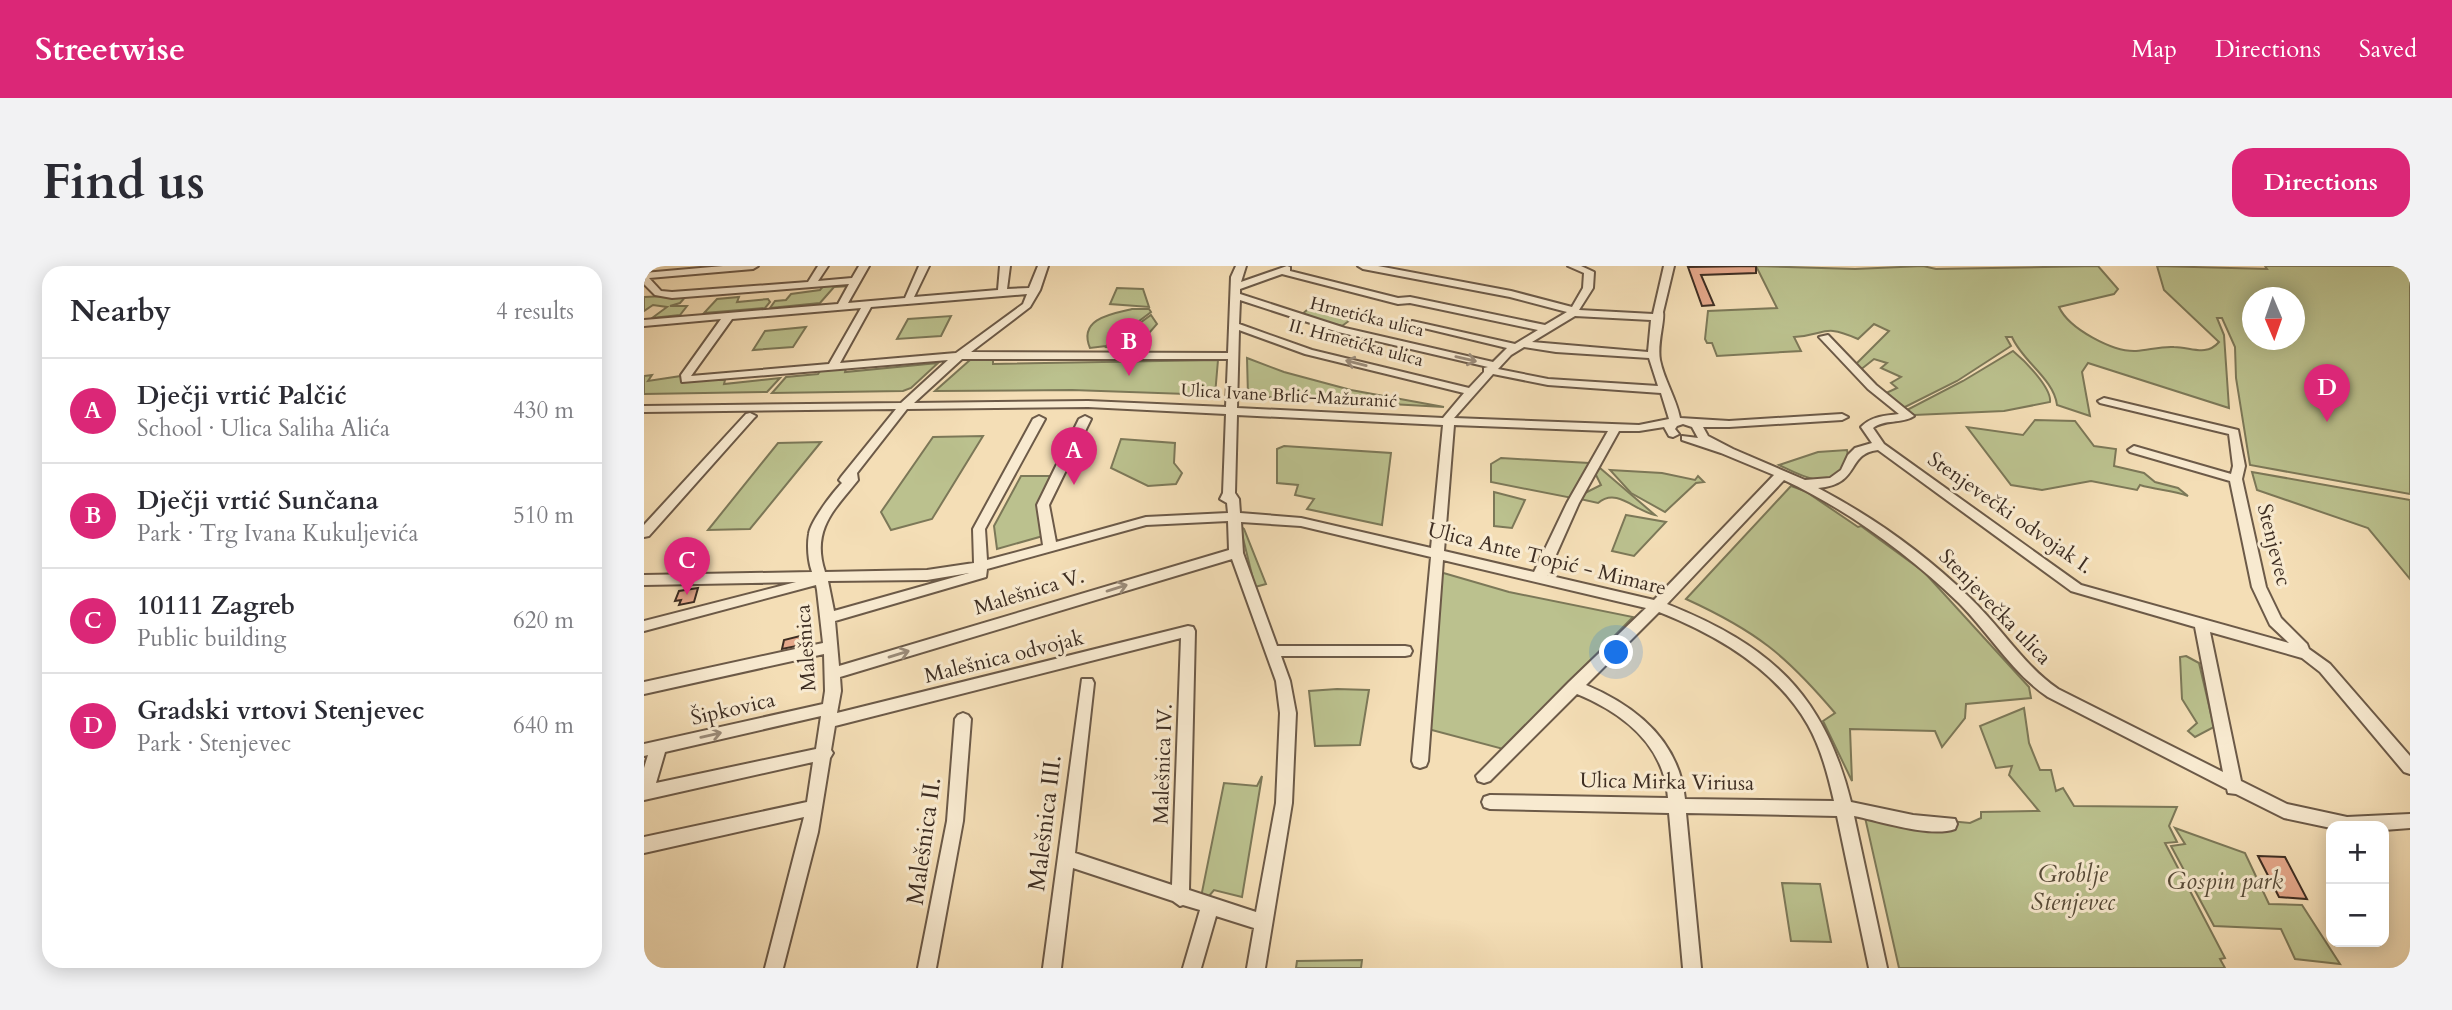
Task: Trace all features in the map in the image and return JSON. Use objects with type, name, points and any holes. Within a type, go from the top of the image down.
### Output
[{"type":"street","points":[[644,278],[753,266]]},
{"type":"street","points":[[811,284],[823,266]]},
{"type":"street","points":[[841,307],[863,266]]},
{"type":"street","points":[[908,301],[923,266]]},
{"type":"street","points":[[1002,293],[1005,266]]},
{"type":"street","name":"Malešnica","points":[[774,968],[800,876],[815,807],[825,752],[834,673],[828,618],[816,565],[815,531],[839,493],[852,480],[852,475],[905,405],[960,356],[1017,315],[1030,301],[1043,266]]},
{"type":"street","points":[[1241,266],[1235,291],[1228,536],[1236,548],[1272,651],[1285,692],[1288,724],[1284,803],[1256,968]]},
{"type":"street","points":[[1235,291],[1296,266]]},
{"type":"street","points":[[1363,266],[1511,294],[1574,312],[1659,317]]},
{"type":"street","points":[[1419,278],[1429,266]]},
{"type":"street","points":[[1420,761],[1450,414],[1491,367],[1519,345],[1574,312],[1588,288],[1588,272],[1573,266]]},
{"type":"street","name":"Stenjevečka ulica","points":[[1669,266],[1654,355],[1665,390],[1673,407],[1728,451]]},
{"type":"street","points":[[1281,271],[1398,301],[1410,300],[1548,329]]},
{"type":"street","points":[[644,278],[658,293],[666,295],[856,281]]},
{"type":"street","points":[[1410,300],[1440,281]]},
{"type":"street","points":[[644,323],[1035,290]]},
{"type":"street","name":"Hrnetićka ulica","points":[[1235,291],[1342,330],[1548,382],[1665,390]]},
{"type":"street","points":[[832,368],[868,304]]},
{"type":"street","points":[[730,316],[686,375],[686,380],[960,356],[1233,356]]},
{"type":"street","points":[[1412,324],[1519,345],[1654,355]]},
{"type":"street","name":"II. Hrnetićka ulica","points":[[1234,325],[1310,352],[1470,391]]},
{"type":"street","name":"Stenjevečki odvojak I.","points":[[1824,337],[1872,387],[1908,416],[1874,421],[1867,427],[1880,446],[2076,588],[2307,654]]},
{"type":"street","name":"Stenjevec","points":[[2104,401],[2234,432],[2239,466],[2236,479],[2259,587],[2275,621],[2307,654],[2325,668],[2410,768]]},
{"type":"street","name":"Ulica Ivane Brlić-Mažuranić","points":[[644,409],[1068,404],[1615,428],[1673,428]]},
{"type":"street","name":"Stenjevečka ulica","points":[[1673,407],[1673,428],[1686,438],[1728,451],[1806,484],[1930,570],[1976,614],[2025,674],[2038,684],[2234,788],[2300,817],[2347,824],[2410,821]]},
{"type":"street","points":[[644,533],[750,416]]},
{"type":"street","points":[[1673,428],[1842,417]]},
{"type":"street","points":[[983,566],[978,534],[981,523],[1039,419]]},
{"type":"street","points":[[1049,546],[1043,505],[1085,419]]},
{"type":"street","points":[[1686,438],[1695,427]]},
{"type":"street","points":[[1539,577],[1574,502],[1615,428]]},
{"type":"street","points":[[1806,484],[1834,481],[1845,472],[1854,453],[1863,448],[1880,446]]},
{"type":"street","points":[[2134,450],[2236,479]]},
{"type":"street","points":[[1484,776],[1657,606],[1782,474]]},
{"type":"street","name":"Ulica Ante Topić - Mimare","points":[[644,580],[904,577],[983,566],[1146,521],[1230,517],[1288,520],[1657,606],[1698,621],[1730,639],[1758,659],[1805,707],[1825,743],[1843,809],[1878,968]]},
{"type":"street","name":"Malešnica V.","points":[[834,673],[1236,548]]},
{"type":"street","name":"Ulica Ante Topić - Mimare","points":[[828,618],[981,574],[983,566]]},
{"type":"street","points":[[644,626],[762,598],[820,578]]},
{"type":"street","points":[[2202,625],[2234,788]]},
{"type":"street","name":"Malešnica odvojak","points":[[830,715],[1188,631]]},
{"type":"street","name":"Malešnica IV.","points":[[1180,898],[1188,631]]},
{"type":"street","points":[[644,688],[831,647]]},
{"type":"street","points":[[1272,651],[1405,651]]},
{"type":"street","name":"Malešnica III.","points":[[1052,968],[1087,684]]},
{"type":"street","points":[[1574,686],[1616,705],[1650,732],[1669,761],[1678,805],[1692,968]]},
{"type":"street","name":"Šipkovica","points":[[652,749],[830,715]]},
{"type":"street","name":"Malešnica II.","points":[[927,968],[955,821],[963,719]]},
{"type":"street","points":[[652,749],[644,792],[825,752]]},
{"type":"street","name":"Ulica Mirka Viriusa","points":[[1490,802],[1861,809],[1913,822],[1949,824]]},
{"type":"street","points":[[644,845],[815,807]]},
{"type":"street","points":[[1065,858],[1180,898],[1264,923]]},
{"type":"street","points":[[1192,968],[1210,906]]},
{"type":"green space","points":[[1756,266],[1855,269],[1923,266],[1936,269],[2098,266],[2118,289],[2114,294],[2059,307],[2082,331],[2104,343],[2126,350],[2169,347],[2204,350],[2219,342],[2164,290],[2157,266],[2267,269],[2265,266],[2410,266],[2410,494],[2250,465],[2236,378],[2235,347],[2222,318],[2217,318],[2224,335],[2229,408],[2088,363],[2082,372],[2090,416],[2057,405],[2050,387],[2012,337],[2006,337],[2011,346],[1957,381],[1903,408],[1884,394],[1897,388],[1891,383],[1901,377],[1881,368],[1887,363],[1874,359],[1859,371],[1854,366],[1889,331],[1874,324],[1858,339],[1825,331],[1794,337],[1801,351],[1717,356],[1712,343],[1707,343],[1705,339],[1708,311],[1777,308]]},
{"type":"green space","points":[[851,282],[850,286],[834,287],[820,303],[770,308],[775,301],[786,300],[791,294],[820,290],[825,284]]},
{"type":"green space","points":[[1117,288],[1143,289],[1149,307],[1110,304]]},
{"type":"green space","points":[[687,295],[680,303],[670,306],[687,306],[680,315],[652,318],[667,307],[653,305],[644,311],[644,297]]},
{"type":"green space","points":[[739,297],[737,302],[768,299],[770,302],[765,308],[704,313],[717,299]]},
{"type":"green space","points":[[1315,303],[1357,315],[1342,326],[1300,316]]},
{"type":"green space","points":[[1132,309],[1149,309],[1151,312],[1106,346],[1090,348],[1087,338],[1092,324],[1106,316]]},
{"type":"green space","points":[[1151,315],[1157,324],[1136,348],[1107,347]]},
{"type":"green space","points":[[951,316],[941,336],[897,339],[908,319]]},
{"type":"green space","points":[[806,327],[793,347],[753,350],[765,331]]},
{"type":"green space","points":[[2013,351],[2042,382],[2050,402],[2004,411],[1914,415],[1905,411],[1963,381]]},
{"type":"green space","points":[[1247,358],[1284,372],[1351,390],[1444,407],[1248,396]]},
{"type":"green space","points":[[993,359],[993,364],[1218,360],[1215,395],[1072,390],[935,391],[970,360]]},
{"type":"green space","points":[[938,363],[911,388],[903,391],[772,393],[786,377],[846,368],[845,372]]},
{"type":"green space","points":[[652,375],[648,381],[681,376],[681,380],[725,380],[724,384],[780,378],[767,392],[644,394],[644,376]]},
{"type":"green space","points":[[2035,420],[2075,421],[2094,446],[2116,449],[2114,466],[2144,473],[2155,482],[2178,488],[2188,496],[2140,485],[2137,490],[2091,481],[2042,490],[2011,485],[1967,427],[2023,435]]},
{"type":"green space","points":[[983,436],[932,519],[891,530],[881,512],[933,437]]},
{"type":"green space","points":[[1121,439],[1175,443],[1174,463],[1182,473],[1176,484],[1148,486],[1111,468]]},
{"type":"green space","points":[[821,442],[750,529],[708,530],[778,443]]},
{"type":"green space","points":[[1284,446],[1391,453],[1382,525],[1307,509],[1314,499],[1295,495],[1298,485],[1277,483],[1277,449]]},
{"type":"green space","points":[[1847,450],[1848,459],[1844,469],[1835,477],[1827,479],[1811,478],[1779,465],[1818,452]]},
{"type":"green space","points":[[1501,458],[1590,465],[1572,498],[1491,482],[1491,464]]},
{"type":"green space","points":[[1600,468],[1655,515],[1619,499],[1605,499],[1598,503],[1580,499],[1581,495],[1601,485],[1595,473]]},
{"type":"green space","points":[[1610,470],[1662,473],[1695,480],[1698,476],[1704,482],[1696,483],[1665,512],[1631,493]]},
{"type":"green space","points":[[2252,472],[2410,500],[2410,579],[2368,528],[2257,490]]},
{"type":"green space","points":[[1021,476],[1053,476],[1038,507],[1043,536],[997,549],[994,526]]},
{"type":"green space","points":[[1791,486],[1805,491],[1858,527],[1861,526],[1924,572],[2029,687],[2031,698],[1966,704],[1965,718],[1942,747],[1935,731],[1850,729],[1852,781],[1823,721],[1835,713],[1801,675],[1751,634],[1686,599]]},
{"type":"green space","points":[[1494,492],[1525,500],[1512,528],[1494,526]]},
{"type":"green space","points":[[1626,515],[1666,522],[1634,556],[1612,551]]},
{"type":"green space","points":[[1240,526],[1244,529],[1266,584],[1255,587]]},
{"type":"green space","points":[[1440,572],[1509,592],[1633,617],[1503,749],[1428,729]]},
{"type":"green space","points":[[2186,656],[2199,663],[2214,727],[2195,737],[2188,731],[2197,723],[2182,699],[2180,657]]},
{"type":"green space","points":[[1369,690],[1360,745],[1315,746],[1309,691]]},
{"type":"green space","name":"Groblje Stenjevec","points":[[2024,708],[2029,743],[2040,770],[2051,770],[2056,791],[2063,788],[2074,806],[2177,807],[2169,826],[2177,842],[2165,843],[2225,958],[2220,959],[2225,968],[1899,968],[1864,813],[1970,823],[1981,818],[1981,812],[2039,811],[2009,775],[2012,766],[1996,768],[1980,726]]},
{"type":"green space","points":[[1262,776],[1242,897],[1214,890],[1209,896],[1201,897],[1224,783],[1257,786]]},
{"type":"green space","name":"Gospin park","points":[[2175,828],[2245,853],[2269,904],[2302,905],[2326,942],[2326,947],[2329,947],[2340,964],[2295,959],[2281,929],[2214,926],[2171,846],[2185,844]]},
{"type":"green space","points":[[1782,883],[1820,884],[1831,942],[1791,941]]},
{"type":"green space","points":[[1362,960],[1361,968],[1296,968],[1297,961]]},
{"type":"building","points":[[1756,266],[1756,273],[1701,275],[1714,305],[1702,306],[1688,267]]},
{"type":"building","points":[[698,588],[694,602],[679,605],[681,600],[675,601],[679,591]]},
{"type":"building","points":[[812,633],[811,643],[782,649],[784,640]]},
{"type":"building","points":[[2258,856],[2285,857],[2307,899],[2279,897]]},
{"type":"place","name":"Dječji vrtić Sunčana","points":[[1129,376]]},
{"type":"place","name":"Gradski vrtovi Stenjevec","points":[[2327,422]]},
{"type":"place","name":"Dječji vrtić Palčić","points":[[1074,485]]},
{"type":"place","name":"10111 Zagreb","points":[[687,595]]}]
